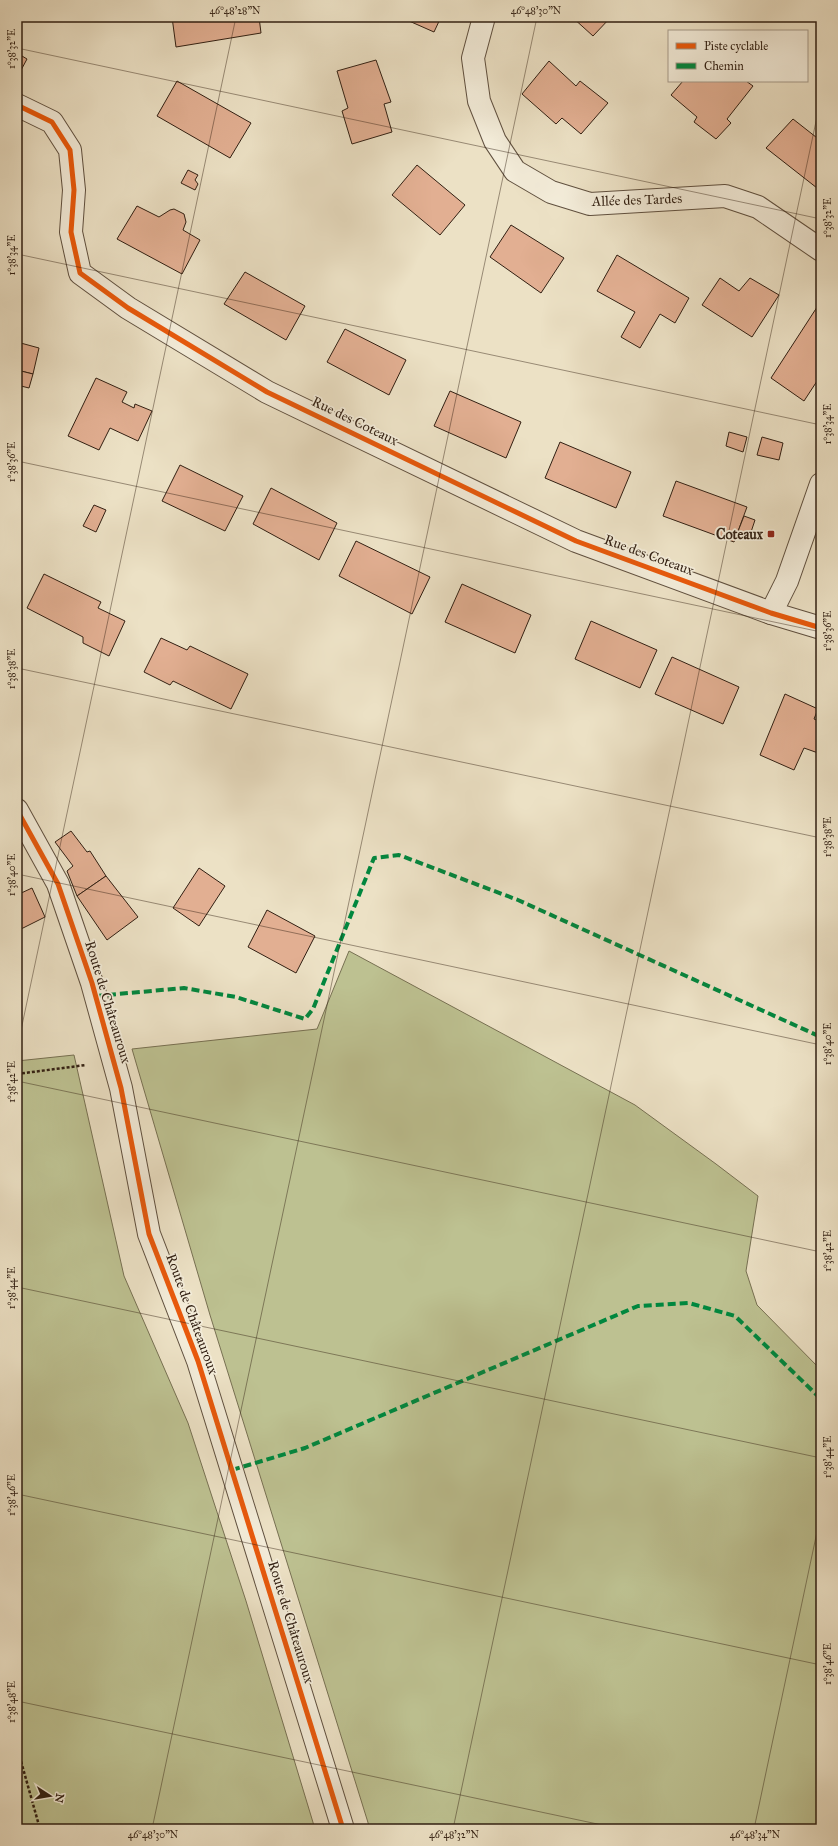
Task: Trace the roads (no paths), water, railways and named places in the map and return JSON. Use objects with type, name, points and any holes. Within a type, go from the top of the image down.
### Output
[{"type":"street","name":"Allée des Tardes","points":[[484,17],[473,58],[479,101],[495,141],[515,171],[551,192],[590,204],[725,196],[758,207],[821,250]]},
{"type":"street","name":"Rue des Coteaux","points":[[17,105],[52,122],[70,150],[74,190],[71,232],[80,273],[128,308],[267,392],[576,541],[771,613],[821,628]]},
{"type":"street","points":[[771,613],[787,580],[821,484]]},
{"type":"street","name":"Route de Châteauroux","points":[[17,810],[58,884],[92,983],[121,1088],[149,1234],[198,1361],[343,1829]]},
{"type":"place","name":"Coteaux","points":[[771,534]]}]
